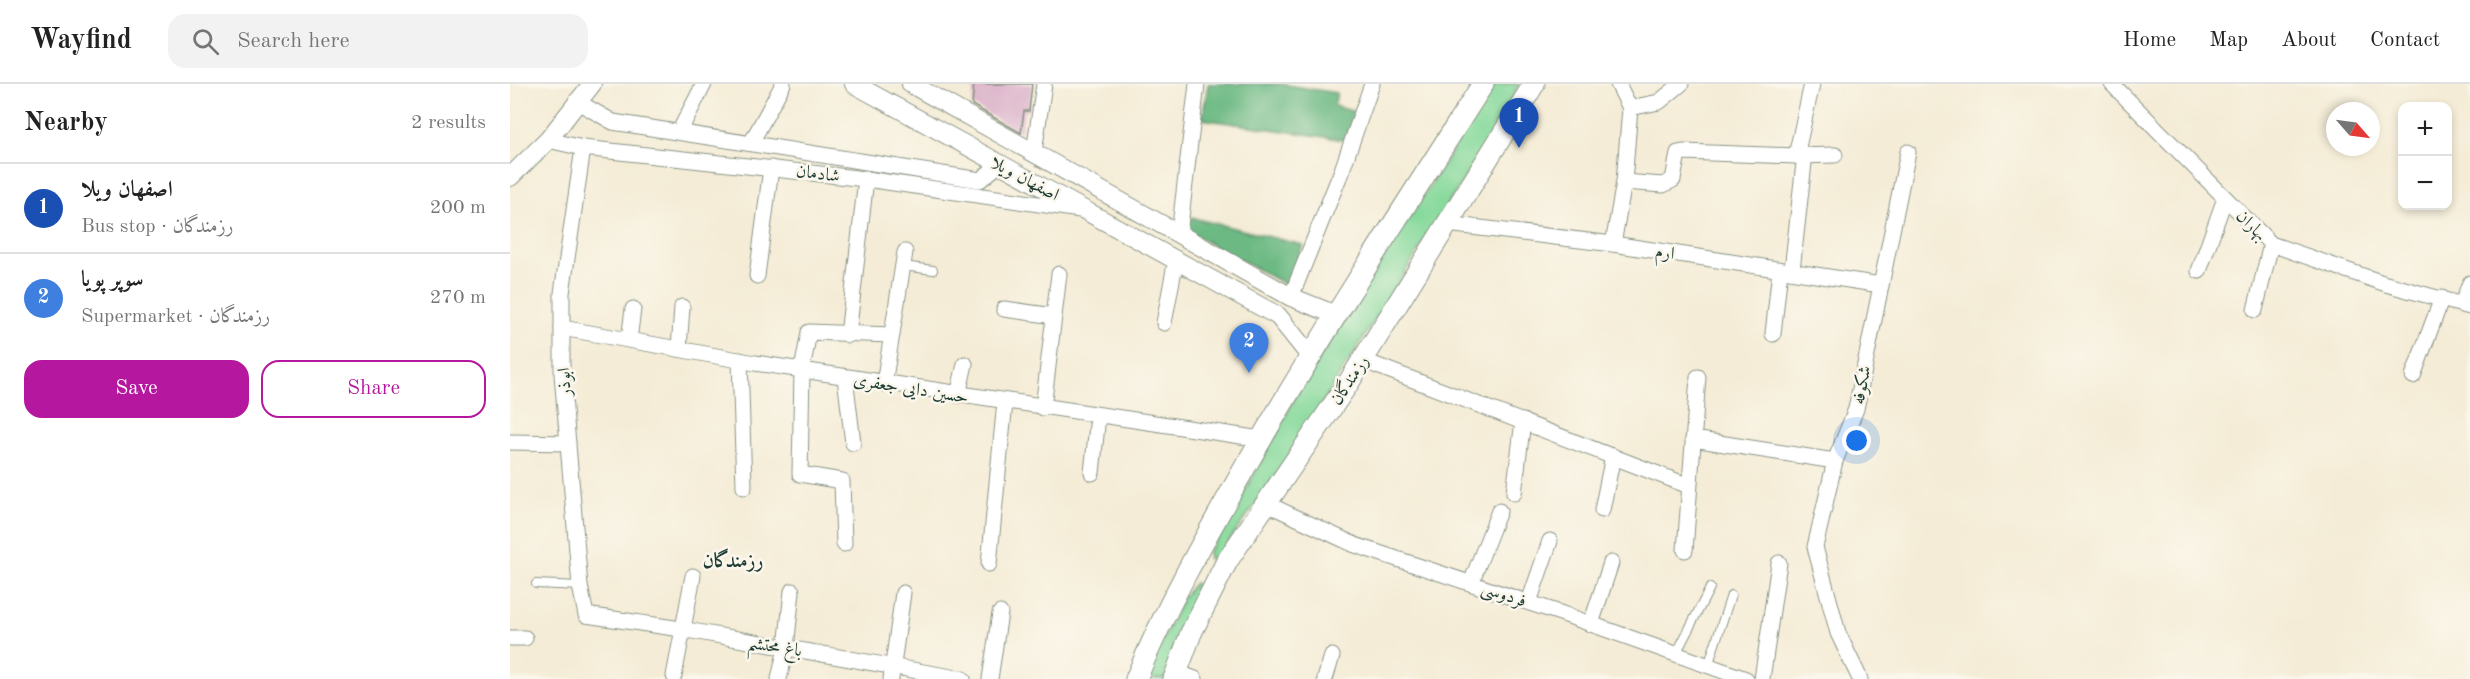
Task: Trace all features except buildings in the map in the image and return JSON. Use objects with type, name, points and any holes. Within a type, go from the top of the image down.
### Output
[{"type":"main road","points":[[1136,679],[1158,626],[1261,439],[1310,356],[1483,84]]},
{"type":"main road","name":"رزمندگان","points":[[1182,677],[1191,633],[1227,561],[1265,503],[1292,468],[1362,360],[1534,84]]},
{"type":"street","points":[[510,177],[548,140],[576,101],[592,84]]},
{"type":"street","points":[[679,132],[704,84]]},
{"type":"street","points":[[751,143],[783,84]]},
{"type":"street","name":"اصفهان ویلا","points":[[854,84],[1176,258],[1278,316],[1310,356]]},
{"type":"street","name":"اصفهان ویلا","points":[[911,84],[1291,297],[1336,315]]},
{"type":"street","points":[[1034,152],[1044,84]]},
{"type":"street","points":[[1179,234],[1197,84]]},
{"type":"street","points":[[1291,297],[1342,170],[1372,84]]},
{"type":"street","points":[[1613,244],[1624,182],[1630,108],[1618,84]]},
{"type":"street","points":[[1630,108],[1659,102],[1681,84]]},
{"type":"street","points":[[1773,334],[1786,270],[1800,155],[1812,84]]},
{"type":"street","name":"بهاران","points":[[2112,84],[2271,244],[2386,284],[2466,305]]},
{"type":"street","name":"شادمان","points":[[576,101],[612,122],[980,180],[1000,164]]},
{"type":"street","name":"شادمان","points":[[548,140],[583,148],[866,179],[1087,211]]},
{"type":"street","name":"ابوذر","points":[[583,148],[562,293],[562,374],[579,586],[586,615]]},
{"type":"street","points":[[1624,182],[1669,183],[1673,180],[1675,157],[1678,153],[1683,152],[1835,155]]},
{"type":"street","name":"شکوفه","points":[[1860,679],[1838,633],[1815,547],[1835,461],[1856,409],[1908,152]]},
{"type":"street","points":[[757,276],[771,168]]},
{"type":"street","points":[[848,335],[866,179]]},
{"type":"street","points":[[2199,272],[2225,198]]},
{"type":"street","name":"ارم","points":[[1447,224],[1613,244],[1881,285]]},
{"type":"street","points":[[2255,310],[2271,244]]},
{"type":"street","points":[[1164,323],[1176,258]]},
{"type":"street","points":[[884,384],[904,259]]},
{"type":"street","points":[[1043,408],[1059,274]]},
{"type":"street","points":[[2466,305],[2470,283]]},
{"type":"street","points":[[2413,376],[2442,298]]},
{"type":"street","points":[[679,349],[682,308]]},
{"type":"street","points":[[629,340],[633,309]]},
{"type":"street","points":[[1004,309],[1054,316]]},
{"type":"street","name":"حسین دایی جعفری","points":[[562,328],[884,384],[1261,439]]},
{"type":"street","points":[[844,544],[842,481],[800,474],[802,370],[809,332],[892,335]]},
{"type":"street","points":[[740,360],[744,487]]},
{"type":"street","points":[[1362,360],[1689,486]]},
{"type":"street","points":[[958,395],[965,364]]},
{"type":"street","points":[[845,377],[853,443]]},
{"type":"street","points":[[1685,550],[1698,377]]},
{"type":"street","points":[[989,564],[1005,402]]},
{"type":"street","points":[[1092,473],[1098,416]]},
{"type":"street","points":[[1514,493],[1523,421]]},
{"type":"street","points":[[1693,439],[1835,461]]},
{"type":"street","points":[[510,442],[568,443]]},
{"type":"street","points":[[1602,510],[1613,456]]},
{"type":"street","name":"فردوسی","points":[[1265,503],[1355,545],[1529,602],[1746,679]]},
{"type":"street","points":[[1471,583],[1499,512]]},
{"type":"street","points":[[1529,602],[1550,541]]},
{"type":"street","points":[[1591,624],[1611,563]]},
{"type":"street","points":[[1762,679],[1779,563]]},
{"type":"street","points":[[674,676],[681,629],[693,576]]},
{"type":"street","points":[[779,679],[786,648],[792,591]]},
{"type":"street","points":[[892,672],[903,593]]},
{"type":"street","points":[[990,679],[1000,612]]},
{"type":"street","name":"باغ محتشم","points":[[586,615],[786,648],[892,672],[963,679]]},
{"type":"street","points":[[1325,679],[1332,656]]},
{"type":"lane","points":[[904,259],[933,270]]},
{"type":"lane","points":[[536,584],[579,586]]},
{"type":"lane","points":[[1676,654],[1710,588]]},
{"type":"lane","points":[[1708,666],[1731,595]]},
{"type":"green space","points":[[1208,84],[1281,84],[1337,93],[1334,106],[1355,112],[1345,140],[1202,119]]},
{"type":"green space","points":[[1495,84],[1519,84],[1496,128],[1274,479],[1217,557],[1209,559],[1208,552],[1233,513],[1300,389]]},
{"type":"green space","points":[[1189,217],[1303,245],[1288,286],[1187,231]]},
{"type":"green space","points":[[1195,583],[1201,588],[1165,679],[1144,679],[1183,597]]},
{"type":"place","name":"اصفهان ویلا","points":[[1519,148]]},
{"type":"place","name":"سوپر پویا","points":[[1249,373]]},
{"type":"district","name":"رزمندگان","points":[[733,560]]}]
